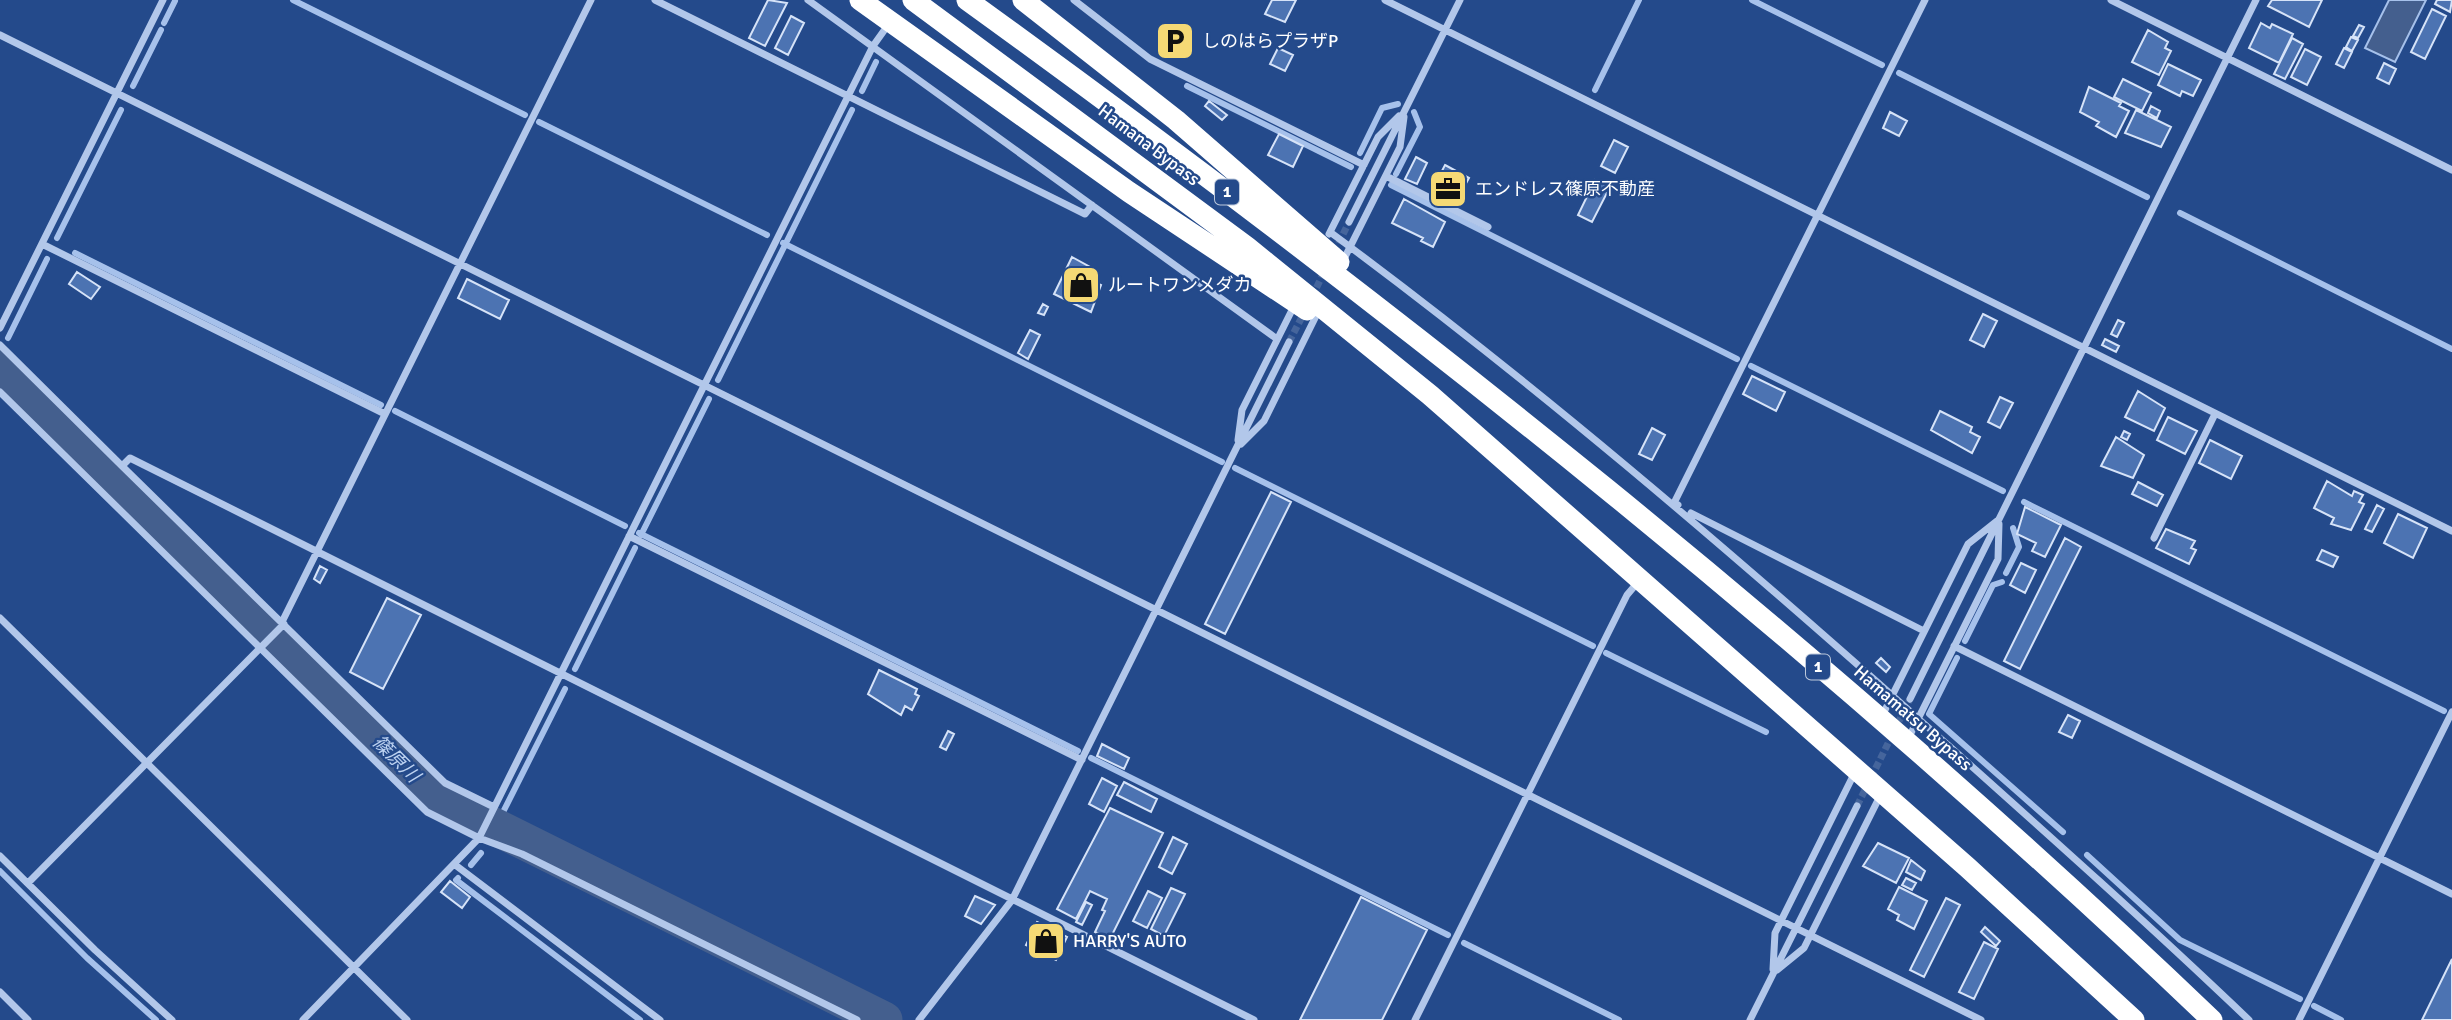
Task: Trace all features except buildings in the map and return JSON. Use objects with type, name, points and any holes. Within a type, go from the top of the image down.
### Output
[{"type":"highway","points":[[860,0],[1119,186],[1295,303],[1386,359]]},
{"type":"highway","name":"Hamana Bypass","points":[[913,0],[1226,232],[1386,359]]},
{"type":"highway","name":"Hamana Bypass","points":[[967,0],[1174,152],[1409,332]]},
{"type":"highway","points":[[1023,0],[1346,256],[1409,332]]},
{"type":"highway","name":"Hamamatsu Bypass","points":[[1409,332],[1679,550],[1906,742],[2104,919],[2212,1020]]},
{"type":"highway","name":"1","points":[[1386,359],[1641,579],[2134,1020]]},
{"type":"highway","points":[[2104,919],[2191,1020]]},
{"type":"street","points":[[0,328],[163,0]]},
{"type":"street","points":[[27,883],[282,625],[591,0]]},
{"type":"street","points":[[655,0],[1085,214],[1092,205]]},
{"type":"street","points":[[808,0],[1277,339]]},
{"type":"street","points":[[1074,0],[1150,59],[1364,165]]},
{"type":"street","points":[[1385,0],[2452,531]]},
{"type":"street","points":[[1349,222],[1460,0]]},
{"type":"street","points":[[1674,503],[1925,0]]},
{"type":"street","points":[[2111,0],[2452,170]]},
{"type":"street","points":[[1910,699],[2256,0]]},
{"type":"street","points":[[303,1020],[481,835],[873,46],[891,22]]},
{"type":"street","points":[[0,35],[1981,1020]]},
{"type":"street","points":[[1326,240],[1378,137],[1405,110]]},
{"type":"street","points":[[1405,110],[1400,148],[1346,256],[1413,293],[1674,503],[2122,900],[2249,1020]]},
{"type":"street","points":[[1386,176],[1488,227]]},
{"type":"street","points":[[42,244],[385,414]]},
{"type":"street","points":[[1237,448],[1242,410],[1295,303]]},
{"type":"street","points":[[1237,448],[1264,421],[1316,316]]},
{"type":"street","points":[[919,1020],[1012,900],[1289,342]]},
{"type":"street","points":[[0,345],[445,783],[493,810]]},
{"type":"street","points":[[0,392],[262,646],[427,812],[523,853],[857,1020]]},
{"type":"street","points":[[2154,538],[2216,414]]},
{"type":"street","points":[[122,466],[130,458],[1254,1020]]},
{"type":"street","points":[[1674,503],[1924,631]]},
{"type":"street","points":[[1880,720],[1968,544],[1999,519]]},
{"type":"street","points":[[1906,742],[1998,559],[1999,519]]},
{"type":"street","points":[[629,536],[1082,760]]},
{"type":"street","points":[[1415,1020],[1627,595],[1641,579]]},
{"type":"street","points":[[0,618],[407,1020]]},
{"type":"street","points":[[1954,646],[2452,894]]},
{"type":"street","points":[[2299,1020],[2452,712]]},
{"type":"street","points":[[1773,973],[1774,933],[1856,769]]},
{"type":"street","points":[[1773,973],[1804,948],[1882,792]]},
{"type":"street","points":[[1750,1020],[1857,806]]},
{"type":"street","points":[[0,856],[95,950],[172,1020]]},
{"type":"street","points":[[454,864],[660,1020]]},
{"type":"street","points":[[0,992],[27,1020]]},
{"type":"water","points":[[2389,0],[2426,0],[2395,62],[2365,48]]},
{"type":"waterway","points":[[293,0],[525,115]]},
{"type":"waterway","points":[[1595,90],[1639,0]]},
{"type":"waterway","points":[[1752,0],[1882,65]]},
{"type":"waterway","points":[[164,23],[175,1]]},
{"type":"waterway","points":[[133,86],[161,30]]},
{"type":"waterway","points":[[862,91],[876,62]]},
{"type":"waterway","points":[[1899,73],[2147,197]]},
{"type":"waterway","points":[[1187,86],[1351,167]]},
{"type":"waterway","points":[[1360,153],[1382,108],[1398,104]]},
{"type":"waterway","points":[[57,238],[121,110]]},
{"type":"waterway","points":[[718,380],[852,110]]},
{"type":"waterway","points":[[1396,174],[1420,127],[1414,112]]},
{"type":"waterway","points":[[539,122],[767,235]]},
{"type":"waterway","points":[[1391,185],[1737,359]]},
{"type":"waterway","points":[[2180,213],[2452,349]]},
{"type":"waterway","points":[[783,243],[1222,462]]},
{"type":"waterway","points":[[75,253],[381,405]]},
{"type":"waterway","points":[[8,338],[47,259]]},
{"type":"waterway","points":[[1751,366],[2003,491]]},
{"type":"waterway","name":"篠原川","points":[[0,368],[435,797],[884,1020]]},
{"type":"waterway","points":[[641,535],[709,399]]},
{"type":"waterway","points":[[395,411],[625,526]]},
{"type":"waterway","points":[[1235,468],[1593,646]]},
{"type":"waterway","points":[[2024,502],[2444,711]]},
{"type":"waterway","points":[[2006,573],[2019,547],[2013,528]]},
{"type":"waterway","points":[[639,533],[1078,751]]},
{"type":"waterway","points":[[575,669],[635,548]]},
{"type":"waterway","points":[[1965,641],[1993,585],[2002,582]]},
{"type":"waterway","points":[[1606,653],[1766,732]]},
{"type":"waterway","points":[[1957,658],[1929,714],[2063,832]]},
{"type":"waterway","points":[[491,836],[565,689]]},
{"type":"waterway","points":[[1091,758],[1448,935]]},
{"type":"waterway","points":[[471,865],[481,853]]},
{"type":"waterway","points":[[2087,855],[2180,940],[2300,999]]},
{"type":"waterway","points":[[0,871],[87,958],[156,1020]]},
{"type":"waterway","points":[[458,878],[456,880],[640,1020]]},
{"type":"waterway","points":[[1464,943],[1619,1020]]},
{"type":"waterway","points":[[2314,1006],[2341,1020]]},
{"type":"tunnel","points":[[1334,253],[1349,222]]},
{"type":"tunnel","points":[[1312,297],[1325,270]]},
{"type":"tunnel","points":[[1289,342],[1305,311]]},
{"type":"tunnel","points":[[1857,806],[1910,699]]},
{"type":"place","name":"しのはらプラザP","points":[[1175,41]]},
{"type":"place","name":"エンドレス篠原不動産","points":[[1448,189]]},
{"type":"place","name":"ルートワンメダカ","points":[[1081,285]]},
{"type":"place","name":"HARRY'S AUTO","points":[[1046,941]]}]
